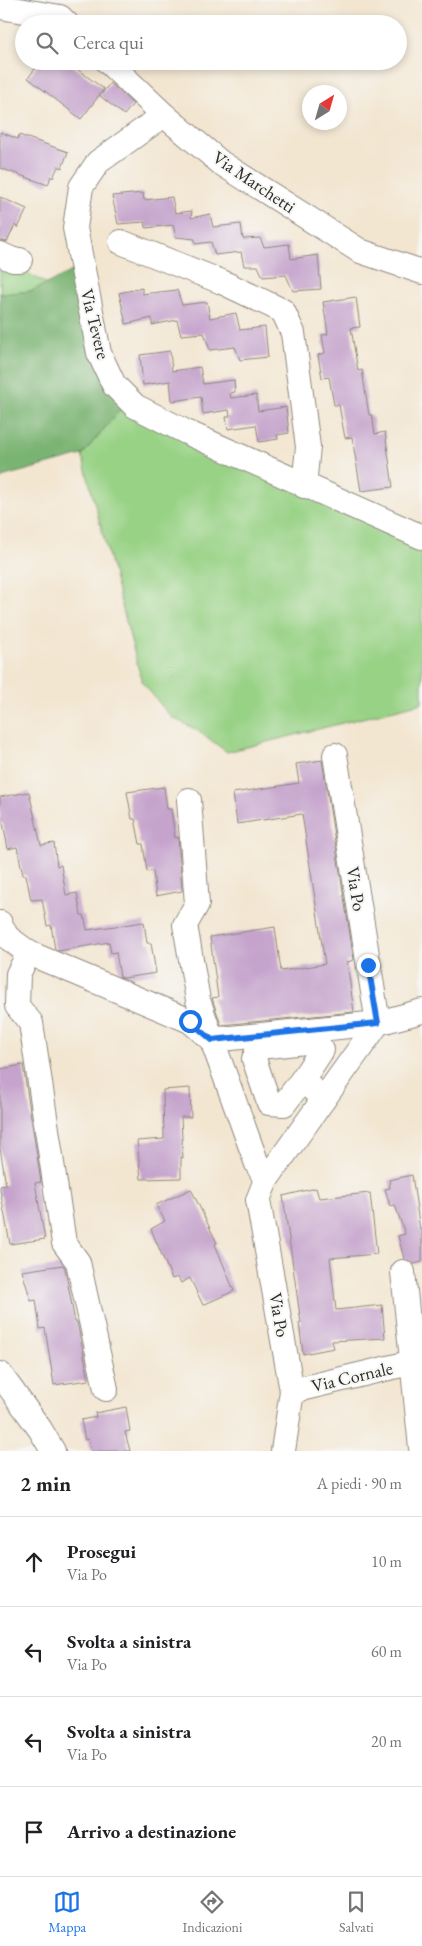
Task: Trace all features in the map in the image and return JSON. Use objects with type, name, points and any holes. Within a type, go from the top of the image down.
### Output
[{"type":"street","points":[[0,7],[64,13]]},
{"type":"street","name":"Via Marchetti","points":[[116,70],[164,115],[221,163],[360,251],[422,272]]},
{"type":"street","name":"Via Tevere","points":[[164,115],[98,162],[81,187],[75,228],[99,353],[114,385],[135,406],[186,432],[422,537]]},
{"type":"street","points":[[121,242],[222,282],[283,311],[293,333],[308,446],[304,486]]},
{"type":"street","name":"Via Po","points":[[283,1451],[292,1391],[258,1200],[266,1180],[378,1023],[336,755]]},
{"type":"street","points":[[189,800],[197,904],[185,925],[198,1000],[257,1164],[266,1180]]},
{"type":"street","points":[[0,923],[7,937],[29,953],[190,1021],[215,1047],[254,1059]]},
{"type":"street","points":[[29,953],[18,974],[17,1006],[31,1023],[64,1242],[78,1262],[106,1389]]},
{"type":"street","points":[[215,1047],[378,1023],[422,1011]]},
{"type":"street","points":[[315,1041],[322,1050],[302,1080],[284,1104],[269,1103],[254,1059],[259,1047],[315,1041]]},
{"type":"street","points":[[302,1080],[324,1099]]},
{"type":"street","name":"Via Cornale","points":[[403,1272],[417,1361],[421,1448]]},
{"type":"street","name":"Via Cornale","points":[[292,1391],[417,1361]]},
{"type":"street","points":[[0,1374],[40,1429],[52,1451]]},
{"type":"green space","points":[[0,257],[47,284],[32,291],[0,294]]},
{"type":"green space","points":[[82,266],[105,361],[132,396],[82,455],[5,476],[0,480],[0,294],[32,291]]},
{"type":"green space","points":[[132,396],[422,535],[422,703],[227,752],[197,730],[171,717],[142,682],[82,455]]},
{"type":"building","points":[[34,70],[78,70],[104,89],[81,119],[28,78]]},
{"type":"building","points":[[110,83],[133,104],[124,115],[100,96]]},
{"type":"building","points":[[0,132],[18,139],[19,135],[68,152],[62,168],[58,166],[53,178],[51,176],[48,185],[0,168]]},
{"type":"building","points":[[143,193],[144,200],[172,197],[175,213],[192,211],[191,218],[210,214],[213,227],[241,224],[243,239],[260,238],[264,247],[289,244],[291,259],[318,255],[321,289],[293,291],[286,275],[263,277],[258,266],[244,266],[241,252],[215,255],[211,242],[195,244],[195,239],[176,237],[173,225],[146,228],[145,222],[118,224],[112,196]]},
{"type":"building","points":[[0,197],[27,209],[18,228],[15,225],[7,242],[0,240]]},
{"type":"building","points":[[142,288],[142,294],[177,290],[182,305],[207,302],[210,318],[236,313],[240,330],[265,327],[268,357],[240,360],[235,347],[210,350],[204,333],[181,335],[177,320],[152,325],[152,318],[126,324],[119,293]]},
{"type":"building","points":[[356,297],[360,327],[351,328],[358,371],[362,370],[369,415],[372,415],[375,434],[385,432],[393,487],[361,491],[352,437],[345,438],[339,405],[334,405],[329,377],[322,378],[318,355],[325,353],[322,335],[328,334],[323,302]]},
{"type":"building","points":[[170,351],[172,371],[200,367],[203,384],[234,380],[235,392],[230,393],[231,398],[256,395],[258,411],[286,407],[289,433],[277,435],[278,439],[259,442],[256,425],[228,429],[226,417],[230,416],[229,410],[203,414],[201,397],[172,401],[170,381],[143,385],[140,355]]},
{"type":"building","points":[[322,760],[354,960],[347,962],[354,1012],[221,1025],[212,998],[218,997],[210,937],[275,927],[281,971],[325,964],[302,814],[237,824],[233,793],[299,783],[296,764]]},
{"type":"building","points":[[164,787],[167,809],[171,809],[175,838],[178,837],[182,891],[156,896],[153,871],[147,872],[143,844],[140,844],[135,819],[132,819],[127,792]]},
{"type":"building","points":[[29,792],[41,845],[54,843],[57,866],[61,865],[66,895],[77,893],[81,915],[84,915],[87,930],[144,922],[147,943],[151,943],[156,973],[120,977],[116,952],[111,953],[109,942],[59,951],[55,949],[51,925],[47,926],[42,899],[31,900],[26,875],[23,875],[17,847],[8,849],[3,823],[0,824],[0,797]]},
{"type":"building","points":[[23,1065],[41,1182],[35,1183],[45,1239],[10,1244],[0,1190],[0,1186],[6,1185],[0,1148],[0,1069]]},
{"type":"building","points":[[190,1088],[191,1117],[181,1117],[183,1158],[181,1157],[181,1178],[141,1179],[137,1141],[164,1139],[163,1090]]},
{"type":"building","points":[[412,1175],[420,1230],[422,1229],[422,1262],[414,1264],[404,1259],[398,1236],[405,1234],[395,1205],[390,1206],[385,1189],[390,1188],[389,1180]]},
{"type":"building","points":[[316,1188],[319,1198],[370,1193],[377,1254],[330,1258],[336,1310],[382,1305],[385,1338],[332,1341],[334,1348],[303,1354],[299,1323],[301,1323],[283,1196]]},
{"type":"building","points":[[191,1189],[217,1243],[215,1244],[234,1291],[203,1305],[190,1278],[181,1283],[178,1277],[172,1279],[151,1229],[165,1221],[156,1205]]},
{"type":"building","points":[[63,1265],[89,1380],[54,1385],[45,1328],[40,1329],[36,1300],[31,1301],[22,1271]]},
{"type":"building","points":[[126,1407],[130,1431],[125,1432],[130,1451],[91,1451],[88,1439],[85,1440],[81,1420],[96,1417],[95,1413]]},
{"type":"route","points":[[190,1021],[212,1040],[378,1023],[368,965]]}]
